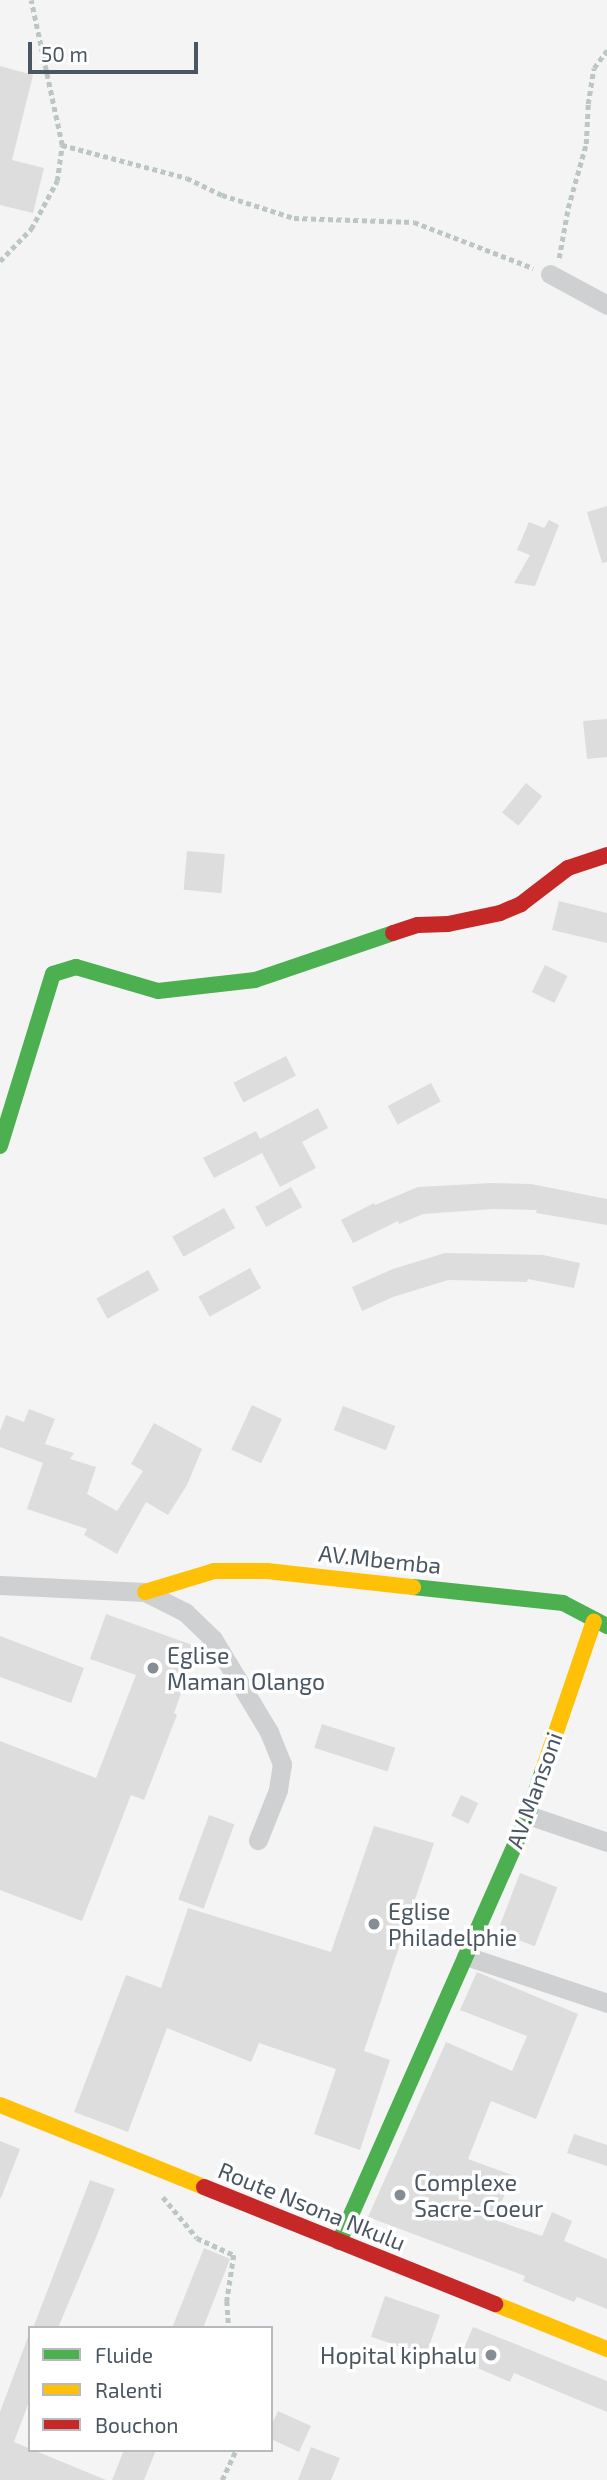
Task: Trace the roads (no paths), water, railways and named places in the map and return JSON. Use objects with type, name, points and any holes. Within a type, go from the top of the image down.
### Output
[{"type":"street","points":[[550,274],[607,306]]},
{"type":"street","points":[[0,1146],[53,974],[76,967],[158,991],[256,980],[418,925],[448,924],[500,913],[521,904],[569,868],[607,855]]},
{"type":"street","name":"AV.Mbemba","points":[[145,1592],[214,1571],[267,1571],[563,1603],[585,1612],[600,1623]]},
{"type":"street","points":[[0,1585],[145,1592],[185,1612],[213,1639],[270,1732],[282,1763],[278,1790],[258,1840]]},
{"type":"street","name":"AV.Mansoni","points":[[339,2242],[528,1815],[600,1623]]},
{"type":"street","points":[[528,1815],[607,1842]]},
{"type":"street","points":[[466,1956],[607,2003]]},
{"type":"street","name":"Route Nsona Nkulu","points":[[0,2105],[607,2349]]},
{"type":"place","name":"Eglise Maman Olango","points":[[153,1668]]},
{"type":"place","name":"Eglise Philadelphie","points":[[374,1924]]},
{"type":"place","name":"Complexe Sacre-Coeur","points":[[400,2195]]},
{"type":"place","name":"Hopital kiphalu","points":[[491,2355]]}]
